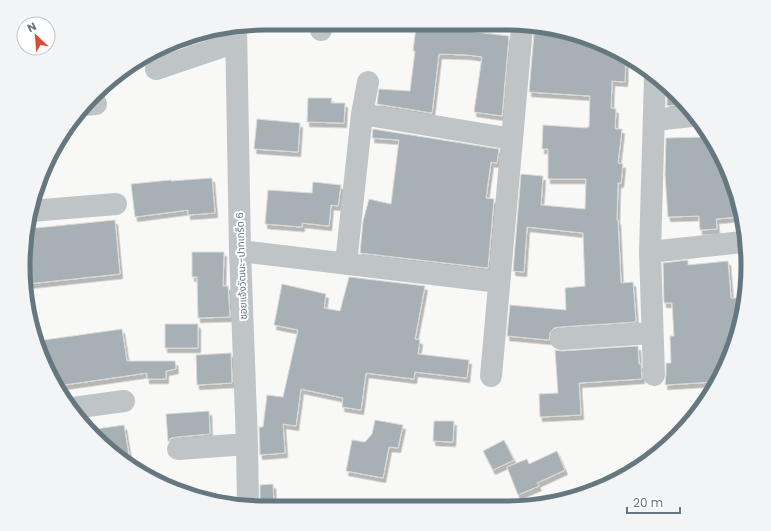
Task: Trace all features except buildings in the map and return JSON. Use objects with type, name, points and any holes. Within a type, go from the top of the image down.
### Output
[{"type":"street","points":[[491,376],[522,31]]},
{"type":"street","points":[[156,69],[236,34]]},
{"type":"street","name":"ซอยแจ้งวัฒนะ-ปากเกร็ด 6","points":[[236,34],[240,251],[248,500]]},
{"type":"street","points":[[346,263],[362,114],[368,82]]},
{"type":"street","points":[[654,375],[650,252],[655,83]]},
{"type":"street","points":[[362,114],[512,139]]},
{"type":"street","points":[[654,120],[688,116]]},
{"type":"street","points":[[37,211],[116,204]]},
{"type":"street","points":[[650,252],[739,242]]},
{"type":"street","points":[[240,251],[499,282]]},
{"type":"street","points":[[561,339],[652,333]]},
{"type":"street","points":[[78,407],[124,402]]},
{"type":"street","points":[[178,449],[247,444]]}]
